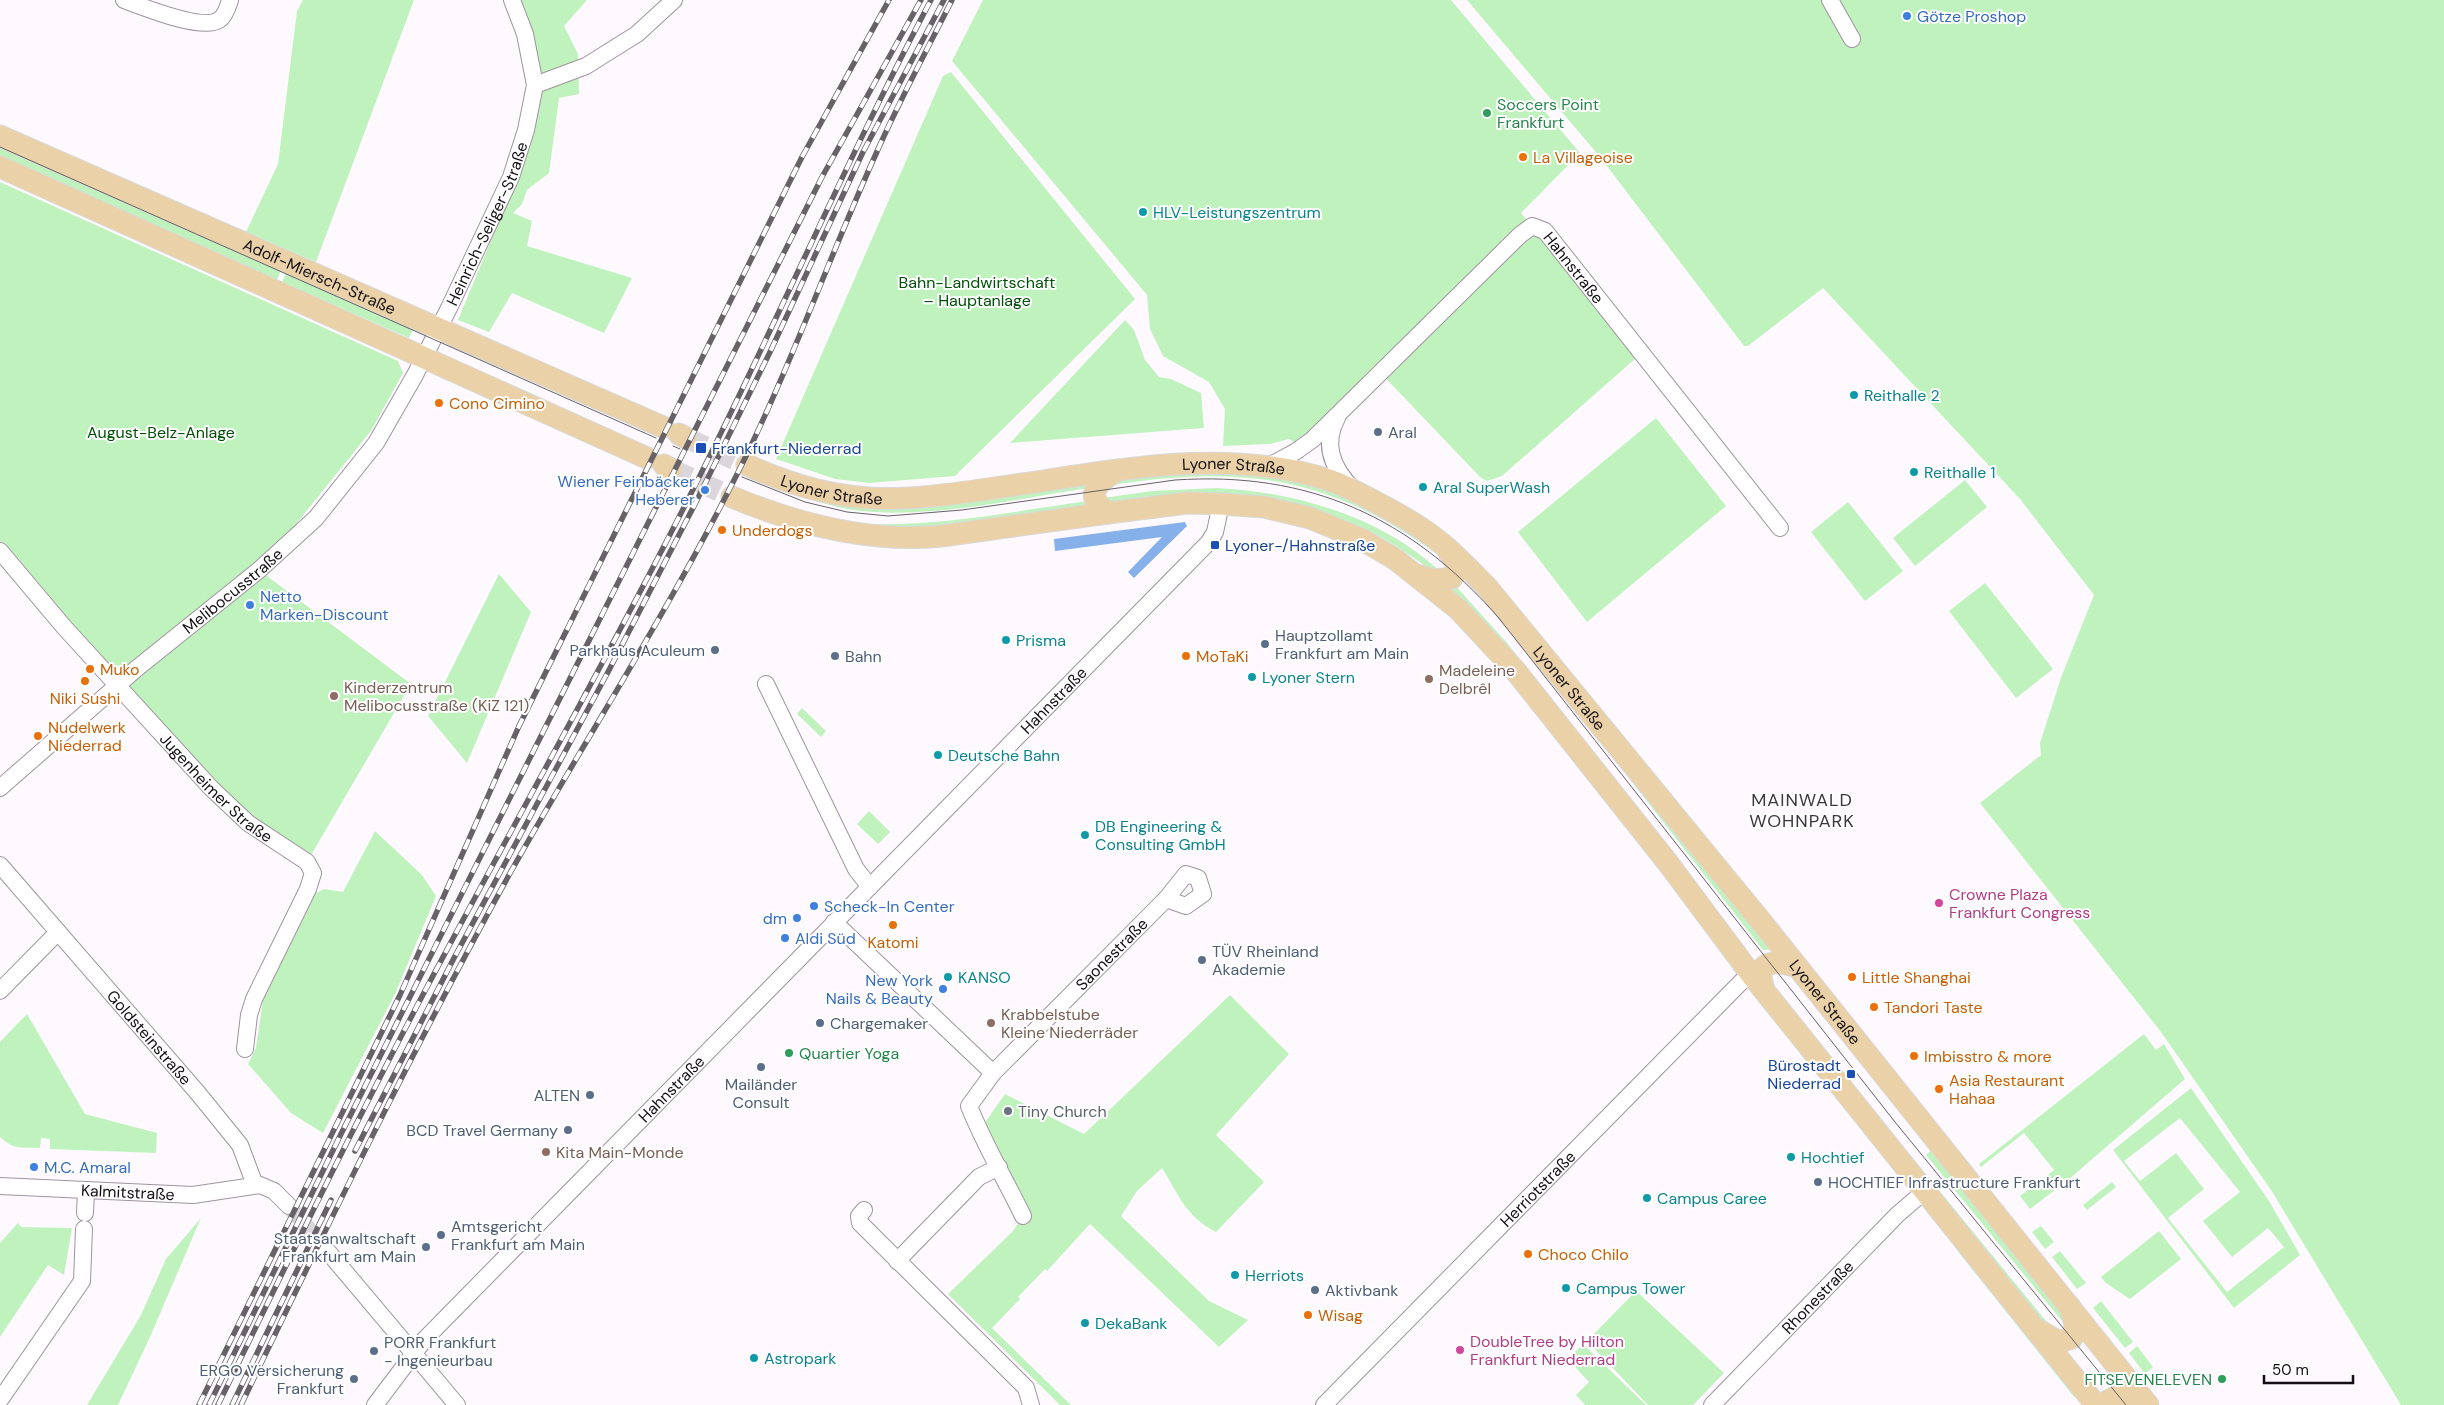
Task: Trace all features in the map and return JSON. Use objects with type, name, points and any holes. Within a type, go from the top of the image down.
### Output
[{"type":"main road","name":"Adolf-Miersch-Straße","points":[[0,136],[676,433]]},
{"type":"main road","name":"Adolf-Miersch-Straße","points":[[0,167],[660,464]]},
{"type":"main road","name":"Lyoner Straße","points":[[747,465],[821,492],[869,500],[939,496],[1117,471],[1196,463],[1267,466],[1312,475],[1355,490],[1399,515],[1444,545],[1487,587],[1797,967],[2070,1307],[2123,1391]]},
{"type":"main road","points":[[1108,513],[1097,503],[1095,496],[1096,487],[1105,478],[1117,471]]},
{"type":"main road","name":"Lyoner Straße","points":[[732,497],[809,524],[854,534],[893,538],[942,536],[1187,504],[1222,504],[1264,508],[1310,518],[1364,540],[1415,574],[1458,609],[1514,669],[1668,863],[1756,980],[2096,1405]]},
{"type":"main road","points":[[1415,574],[1435,580],[1452,578],[1456,573],[1456,563],[1444,545]]},
{"type":"main road","points":[[1756,980],[1765,967],[1781,962],[1797,967]]},
{"type":"main road","points":[[2028,1321],[2053,1340],[2067,1341],[2075,1332],[2070,1307]]},
{"type":"main road","points":[[2102,1405],[2123,1391],[2148,1404]]},
{"type":"street","points":[[124,0],[163,15],[209,24],[220,20],[227,10],[230,0]]},
{"type":"street","name":"Heinrich-Seliger-Straße","points":[[424,358],[511,177],[526,130],[535,85],[525,34],[512,0]]},
{"type":"street","points":[[535,85],[586,66],[637,34],[674,0]]},
{"type":"street","points":[[1830,0],[1852,39]]},
{"type":"street","name":"Hahnstraße","points":[[1267,466],[1299,449],[1338,414],[1524,231],[1532,226],[1546,231],[1780,528]]},
{"type":"street","name":"Melibocusstraße","points":[[0,788],[117,685],[259,570],[316,518],[376,443],[424,358]]},
{"type":"street","name":"Hahnstraße","points":[[1338,414],[1330,431],[1330,452],[1338,472],[1355,490]]},
{"type":"street","name":"Hahnstraße","points":[[375,1405],[424,1340],[1208,542],[1215,532],[1222,504]]},
{"type":"street","name":"Jugenheimer Straße","points":[[0,551],[64,628],[211,788],[248,823],[307,862],[313,873],[308,889],[254,999],[249,1015],[245,1048]]},
{"type":"street","points":[[766,684],[856,869],[870,887]]},
{"type":"street","name":"Goldsteinstraße","points":[[0,865],[240,1145],[255,1185]]},
{"type":"street","name":"Saonestraße","points":[[1023,1216],[999,1166],[983,1140],[969,1106],[993,1073],[1166,899]]},
{"type":"street","points":[[834,922],[993,1073]]},
{"type":"street","points":[[0,991],[58,932]]},
{"type":"street","name":"Herriotstraße","points":[[1324,1405],[1756,980]]},
{"type":"street","points":[[897,1261],[979,1177],[999,1166]]},
{"type":"street","points":[[255,1185],[270,1188],[289,1206]]},
{"type":"street","name":"Kalmitstraße","points":[[0,1186],[193,1196],[255,1185]]},
{"type":"street","points":[[0,1400],[82,1281],[86,1190]]},
{"type":"street","name":"Rhonestraße","points":[[1712,1405],[1898,1214],[1925,1191]]},
{"type":"street","points":[[864,1210],[859,1216],[860,1223],[1026,1388],[1031,1405]]},
{"type":"street","points":[[324,1247],[457,1405]]},
{"type":"green space","points":[[303,0],[414,0],[316,262],[246,232],[278,164],[297,11]]},
{"type":"green space","points":[[513,0],[587,0],[564,26],[578,54],[579,94],[559,98],[549,173],[527,190],[522,204],[513,213],[532,221],[527,246],[632,278],[604,333],[512,293],[489,332],[458,320],[517,178],[535,85]]},
{"type":"green space","points":[[983,0],[1451,0],[1580,153],[1521,213],[1636,358],[1502,476],[1487,481],[1481,478],[1374,366],[1314,428],[1295,443],[1289,439],[1270,444],[1223,446],[1225,409],[1209,382],[1163,356],[1150,329],[1147,295],[952,61]]},
{"type":"green space","points":[[1467,0],[2444,0],[2444,1405],[2401,1405],[2271,1190],[2161,1032],[1980,803],[2041,755],[2040,743],[2062,675],[2094,595],[2020,499],[1823,288],[1748,346],[1744,346],[1600,157]]},
{"type":"green space","name":"Bahn-Landwirtschaft – Hauptanlage","points":[[951,72],[1135,299],[955,476],[869,483],[835,479],[776,459],[943,76]]},
{"type":"green space","points":[[0,145],[281,270],[277,280],[0,157]]},
{"type":"green space","name":"August-Belz-Anlage","points":[[0,182],[398,361],[403,373],[371,431],[259,570],[411,684],[307,862],[211,788],[117,685],[0,541]]},
{"type":"green space","points":[[286,273],[413,329],[409,338],[282,282]]},
{"type":"green space","points":[[1125,320],[1134,330],[1145,360],[1159,377],[1171,379],[1201,393],[1204,428],[1010,443]]},
{"type":"green space","points":[[1656,418],[1726,506],[1587,622],[1518,532]]},
{"type":"green space","points":[[1232,472],[1311,481],[1400,522],[1451,565],[1409,535],[1369,512],[1329,495],[1288,484],[1246,478],[1203,476],[1156,479],[1106,486],[1112,482],[1162,475]]},
{"type":"green space","points":[[1101,478],[1089,488],[971,507],[911,512],[853,510],[794,494],[815,496]]},
{"type":"green space","points":[[1965,480],[1987,507],[1915,566],[1893,538]]},
{"type":"green space","points":[[1217,488],[1278,495],[1338,511],[1394,537],[1443,574],[1435,573],[1398,547],[1372,532],[1329,517],[1113,505],[1103,498],[1152,491]]},
{"type":"green space","points":[[758,495],[814,516],[848,523],[908,524],[938,522],[1087,501],[1092,509],[980,528],[942,531],[894,530],[824,520],[755,500]]},
{"type":"green space","points":[[1848,502],[1903,571],[1865,601],[1811,532]]},
{"type":"green space","points":[[499,574],[531,612],[467,763],[428,716]]},
{"type":"green space","points":[[1453,583],[1508,644],[1747,950],[1742,953],[1442,588]]},
{"type":"green space","points":[[1985,583],[2053,669],[2016,698],[1949,611]]},
{"type":"green space","points":[[1525,645],[1776,949],[1763,950]]},
{"type":"green space","points":[[802,708],[826,731],[821,737],[797,714]]},
{"type":"green space","points":[[869,811],[890,832],[878,844],[857,824]]},
{"type":"green space","points":[[375,831],[422,875],[436,896],[395,994],[323,1133],[291,1113],[248,1064],[256,1048],[263,1000],[316,893],[324,889],[343,892]]},
{"type":"green space","points":[[1230,995],[1289,1054],[1216,1135],[1264,1182],[1216,1232],[1205,1226],[1190,1212],[1178,1196],[1162,1168],[1137,1191],[1121,1216],[1209,1301],[1248,1320],[1219,1347],[1090,1224],[1047,1271],[1045,1269],[1018,1297],[1020,1299],[992,1328],[1071,1405],[1060,1405],[948,1294],[1012,1232],[1028,1210],[1013,1179],[979,1131],[1005,1094],[1084,1134]]},
{"type":"green space","points":[[27,1014],[85,1114],[157,1133],[156,1153],[50,1149],[50,1139],[41,1138],[40,1148],[19,1147],[10,1144],[0,1137],[0,1042]]},
{"type":"green space","points":[[2144,1034],[2156,1050],[2164,1044],[2185,1079],[2068,1180],[2030,1209],[2020,1196],[2054,1170],[2024,1133],[1981,1167],[1979,1164]]},
{"type":"green space","points":[[2191,1088],[2269,1201],[2300,1255],[2234,1308],[2113,1150]],"holes":[[[2180,1118],[2240,1192],[2203,1221],[2232,1257],[2268,1228],[2284,1247],[2227,1292],[2168,1218],[2204,1189],[2176,1153],[2140,1181],[2124,1161]]]},
{"type":"green space","points":[[1934,1148],[2071,1320],[2071,1332],[1926,1155]]},
{"type":"green space","points":[[1916,1162],[2060,1338],[2052,1334],[1912,1166]]},
{"type":"green space","points":[[2112,1182],[2116,1187],[2087,1210],[2083,1205]]},
{"type":"green space","points":[[201,1218],[150,1337],[118,1405],[87,1405],[141,1315],[166,1259]]},
{"type":"green space","points":[[18,1223],[21,1227],[72,1228],[64,1275],[48,1265],[0,1337],[0,1243]]},
{"type":"green space","points":[[2041,1226],[2054,1242],[2045,1249],[2032,1232]]},
{"type":"green space","points":[[2159,1231],[2181,1259],[2130,1299],[2106,1283],[2101,1277]]},
{"type":"green space","points":[[1959,1246],[2078,1397],[2074,1397],[1956,1249]]},
{"type":"green space","points":[[2060,1251],[2086,1283],[2077,1289],[2052,1257]]},
{"type":"green space","points":[[1636,1291],[1724,1373],[1693,1405],[1648,1405],[1587,1341]]},
{"type":"green space","points":[[2101,1301],[2133,1342],[2125,1348],[2093,1308]]},
{"type":"green space","points":[[1583,1344],[1646,1405],[1585,1405],[1576,1395],[1589,1382],[1568,1359]]},
{"type":"green space","points":[[2137,1346],[2153,1367],[2145,1374],[2129,1353]]},
{"type":"water","points":[[1185,522],[1187,526],[1134,578],[1128,572],[1162,537],[1055,551],[1054,539]]},
{"type":"tunnel","points":[[686,438],[747,465]]},
{"type":"tunnel","points":[[671,469],[732,497]]},
{"type":"tunnel","points":[[289,1206],[324,1247]]},
{"type":"tram line","points":[[0,147],[656,438]]},
{"type":"tram line","points":[[673,446],[680,449]]},
{"type":"tram line","points":[[742,477],[805,502],[847,512],[888,516],[962,510],[1175,480],[1224,479],[1270,484],[1313,493],[1354,508],[1392,527],[1429,552],[1464,582],[1498,617],[1895,1122],[2126,1405]]},
{"type":"railway","points":[[199,1405],[400,995],[519,726],[802,157],[889,0]]},
{"type":"railway","points":[[209,1405],[339,1138],[822,177],[921,0]]},
{"type":"railway","points":[[218,1405],[400,1039],[678,519],[742,390],[866,129],[931,0]]},
{"type":"railway","points":[[355,1151],[454,958],[608,672],[694,506],[770,352],[863,152],[944,0]]},
{"type":"railway","points":[[241,1405],[371,1138],[473,940],[536,827],[649,636],[729,490],[787,366],[884,136],[952,0]]},
{"type":"railway","points":[[232,1405],[331,1200]]},
{"type":"place","name":"Götze Proshop","points":[[1907,16]]},
{"type":"place","name":"Soccers Point Frankfurt","points":[[1487,113]]},
{"type":"place","name":"La Villageoise","points":[[1523,157]]},
{"type":"place","name":"HLV-Leistungszentrum","points":[[1143,212]]},
{"type":"place","name":"Reithalle 2","points":[[1854,395]]},
{"type":"place","name":"Cono Cimino","points":[[439,403]]},
{"type":"place","name":"Aral","points":[[1378,432]]},
{"type":"place","name":"Frankfurt-Niederrad","points":[[701,448]]},
{"type":"place","name":"Reithalle 1","points":[[1914,472]]},
{"type":"place","name":"Aral SuperWash","points":[[1423,487]]},
{"type":"place","name":"Wiener Feinbäcker Heberer","points":[[705,490]]},
{"type":"place","name":"Underdogs","points":[[722,530]]},
{"type":"place","name":"Lyoner-/Hahnstraße","points":[[1215,545]]},
{"type":"place","name":"Netto Marken-Discount","points":[[250,605]]},
{"type":"place","name":"Prisma","points":[[1006,640]]},
{"type":"place","name":"Hauptzollamt Frankfurt am Main","points":[[1265,644]]},
{"type":"place","name":"Parkhaus Aculeum","points":[[715,650]]},
{"type":"place","name":"Bahn","points":[[835,656]]},
{"type":"place","name":"MoTaKi","points":[[1186,656]]},
{"type":"place","name":"Muko","points":[[90,669]]},
{"type":"place","name":"Lyoner Stern","points":[[1252,677]]},
{"type":"place","name":"Madeleine Delbrêl","points":[[1429,679]]},
{"type":"place","name":"Niki Sushi","points":[[85,681]]},
{"type":"place","name":"Kinderzentrum Melibocusstraße (KiZ 121)","points":[[334,696]]},
{"type":"place","name":"Nudelwerk Niederrad","points":[[38,736]]},
{"type":"place","name":"Deutsche Bahn","points":[[938,755]]},
{"type":"place","name":"DB Engineering & Consulting GmbH","points":[[1085,835]]},
{"type":"place","name":"Crowne Plaza Frankfurt Congress","points":[[1939,903]]},
{"type":"place","name":"Scheck-In Center","points":[[814,906]]},
{"type":"place","name":"dm","points":[[797,918]]},
{"type":"place","name":"Katomi","points":[[893,925]]},
{"type":"place","name":"Aldi Süd","points":[[785,938]]},
{"type":"place","name":"TÜV Rheinland Akademie","points":[[1202,960]]},
{"type":"place","name":"KANSO","points":[[948,977]]},
{"type":"place","name":"Little Shanghai","points":[[1852,977]]},
{"type":"place","name":"New York Nails & Beauty","points":[[943,989]]},
{"type":"place","name":"Tandori Taste","points":[[1874,1007]]},
{"type":"place","name":"Chargemaker","points":[[820,1023]]},
{"type":"place","name":"Krabbelstube Kleine Niederräder","points":[[991,1023]]},
{"type":"place","name":"Quartier Yoga","points":[[789,1053]]},
{"type":"place","name":"Imbisstro & more","points":[[1914,1056]]},
{"type":"place","name":"Mailänder Consult","points":[[761,1067]]},
{"type":"place","name":"Bürostadt Niederrad","points":[[1851,1074]]},
{"type":"place","name":"Asia Restaurant Hahaa","points":[[1939,1089]]},
{"type":"place","name":"ALTEN","points":[[590,1095]]},
{"type":"place","name":"Tiny Church","points":[[1008,1111]]},
{"type":"place","name":"BCD Travel Germany","points":[[568,1130]]},
{"type":"place","name":"Kita Main-Monde","points":[[546,1152]]},
{"type":"place","name":"Hochtief","points":[[1791,1157]]},
{"type":"place","name":"M.C. Amaral","points":[[34,1167]]},
{"type":"place","name":"HOCHTIEF Infrastructure Frankfurt","points":[[1818,1182]]},
{"type":"place","name":"Campus Caree","points":[[1647,1198]]},
{"type":"place","name":"Amtsgericht Frankfurt am Main","points":[[441,1235]]},
{"type":"place","name":"Staatsanwaltschaft Frankfurt am Main","points":[[426,1247]]},
{"type":"place","name":"Choco Chilo","points":[[1528,1254]]},
{"type":"place","name":"Herriots","points":[[1235,1275]]},
{"type":"place","name":"Campus Tower","points":[[1566,1288]]},
{"type":"place","name":"Aktivbank","points":[[1315,1290]]},
{"type":"place","name":"Wisag","points":[[1308,1315]]},
{"type":"place","name":"DekaBank","points":[[1085,1323]]},
{"type":"place","name":"DoubleTree by Hilton Frankfurt Niederrad","points":[[1460,1350]]},
{"type":"place","name":"PORR Frankfurt - Ingenieurbau","points":[[374,1351]]},
{"type":"place","name":"Astropark","points":[[754,1358]]},
{"type":"place","name":"ERGO Versicherung Frankfurt","points":[[354,1379]]},
{"type":"place","name":"FITSEVENELEVEN","points":[[2222,1379]]},
{"type":"district","name":"MAINWALD WOHNPARK","points":[[1802,810]]}]
